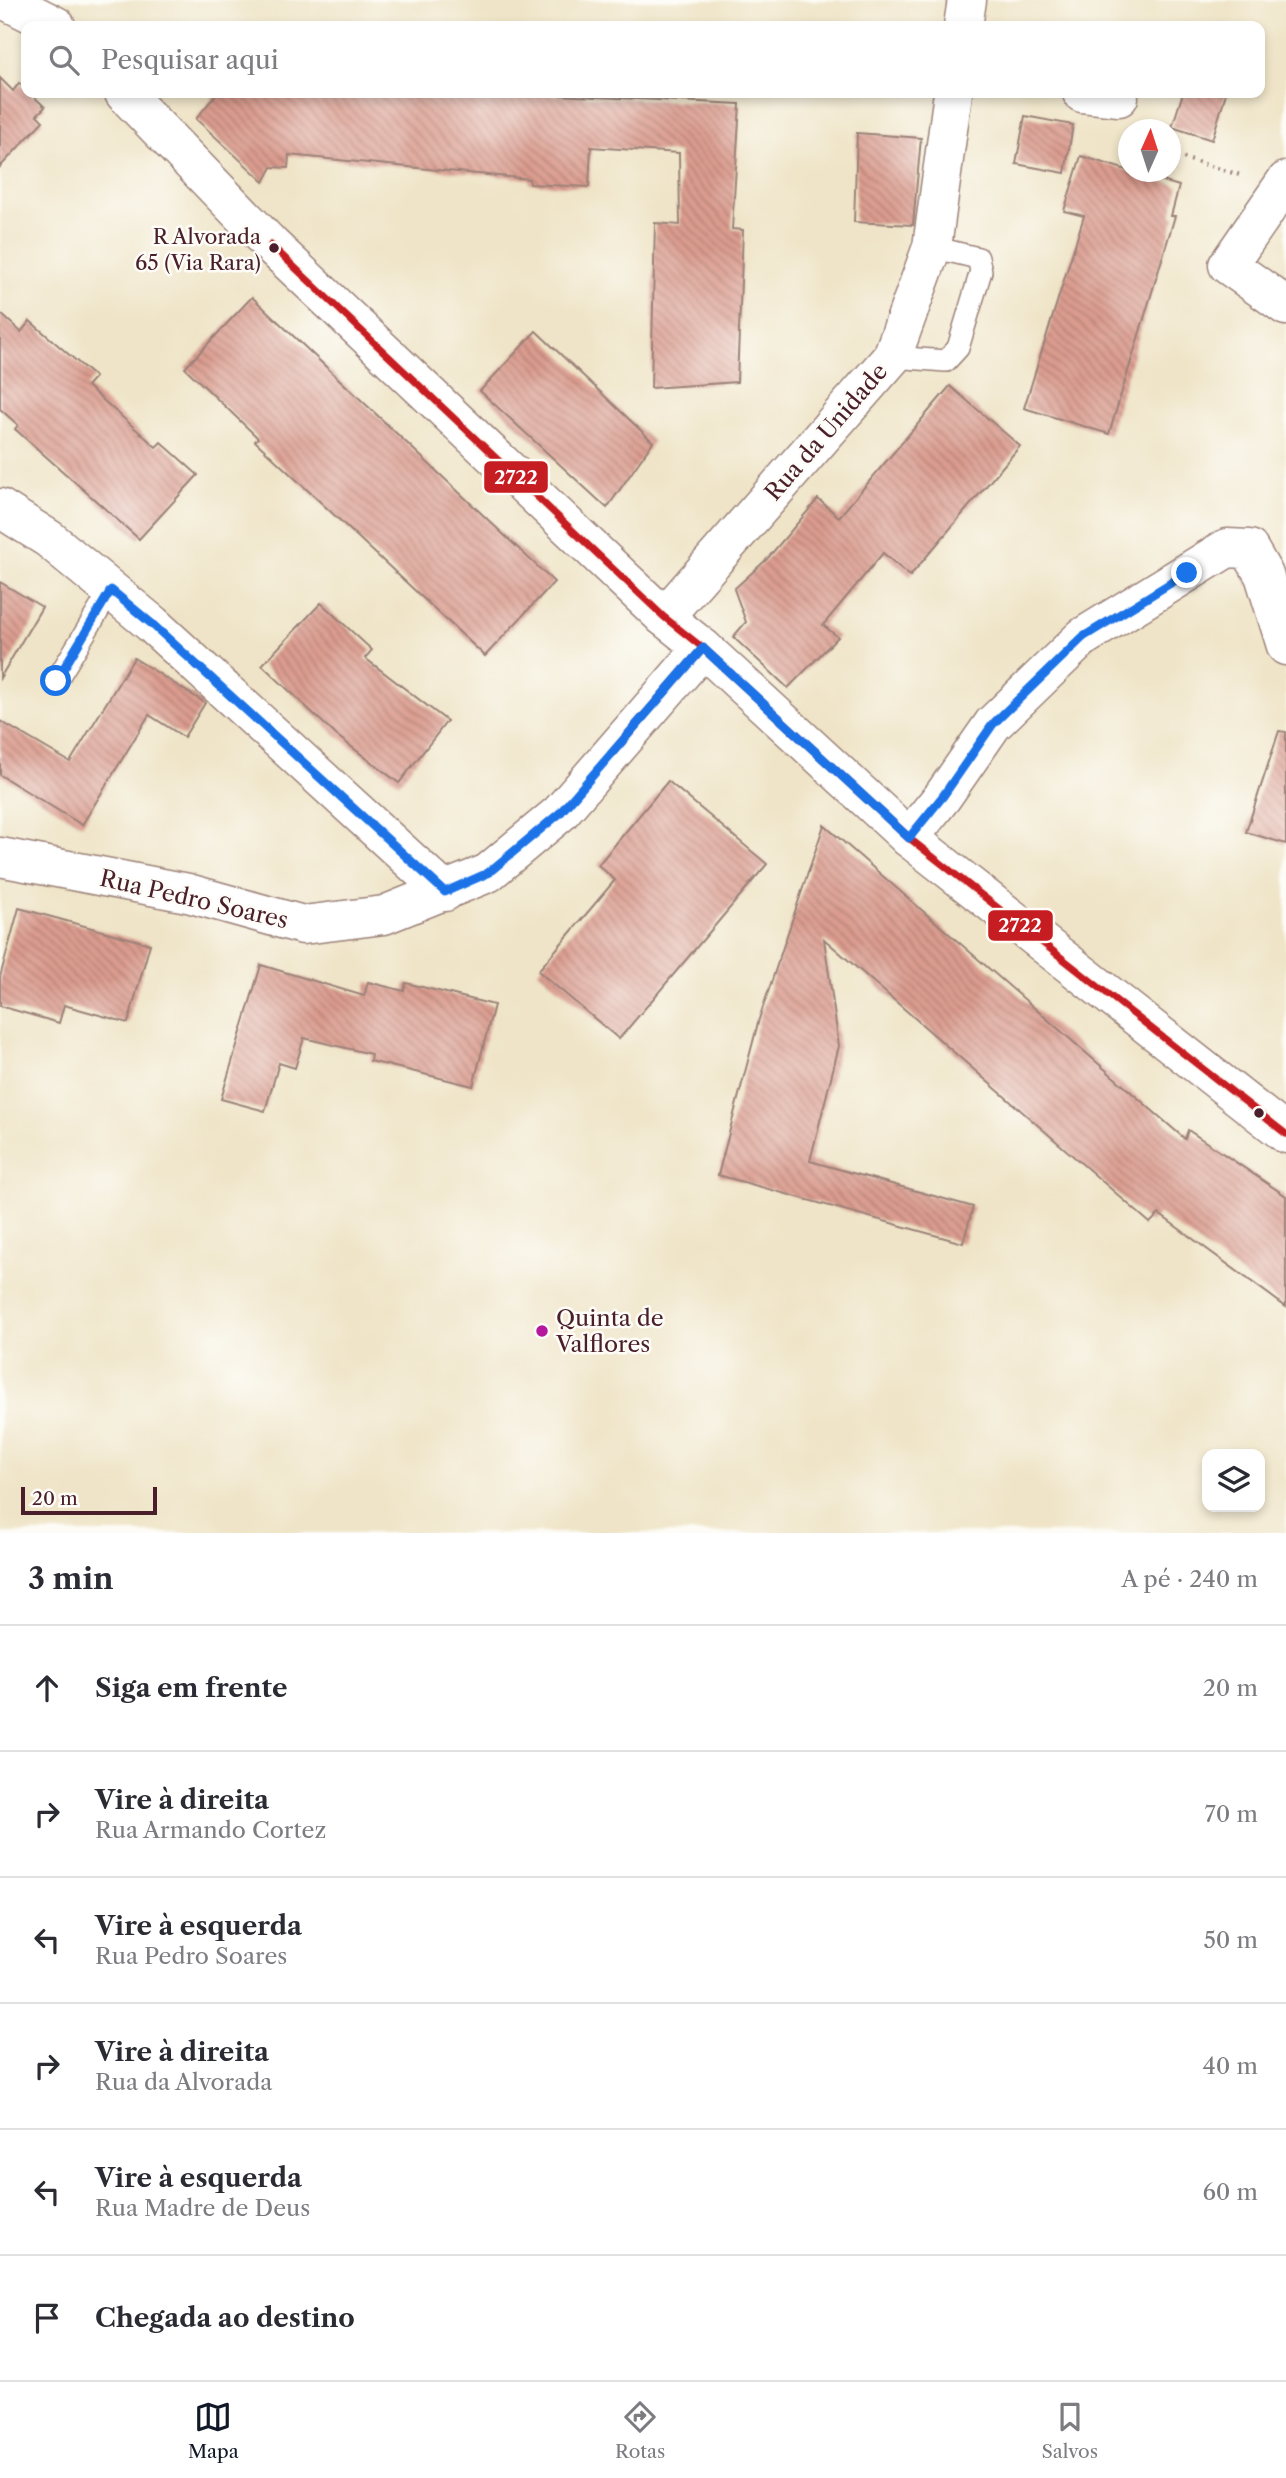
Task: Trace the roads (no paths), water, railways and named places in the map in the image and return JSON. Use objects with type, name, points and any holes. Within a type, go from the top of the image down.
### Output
[{"type":"street","points":[[5,0],[46,21]]},
{"type":"street","points":[[964,21],[967,0]]},
{"type":"street","points":[[129,98],[271,245],[664,617],[703,648],[909,838],[1286,1134]]},
{"type":"street","name":"Rua da Unidade","points":[[664,617],[892,357],[932,247],[952,98]]},
{"type":"street","points":[[1284,184],[1228,265],[1286,306]]},
{"type":"street","points":[[0,508],[49,539],[152,624],[445,892]]},
{"type":"street","points":[[909,838],[943,796],[993,724],[1083,637],[1227,548],[1250,549],[1264,575],[1286,646]]},
{"type":"street","name":"Rua Pedro Soares","points":[[0,857],[188,893],[303,925],[384,915],[488,873],[560,813],[703,648]]},
{"type":"lane","points":[[892,357],[946,361],[958,348],[981,271],[978,258],[932,247]]},
{"type":"lane","points":[[56,681],[111,590]]},
{"type":"place","name":"R Alvorada 65 (Via Rara)","points":[[274,248]]},
{"type":"place","name":"Quinta de Valflores","points":[[542,1331]]}]
